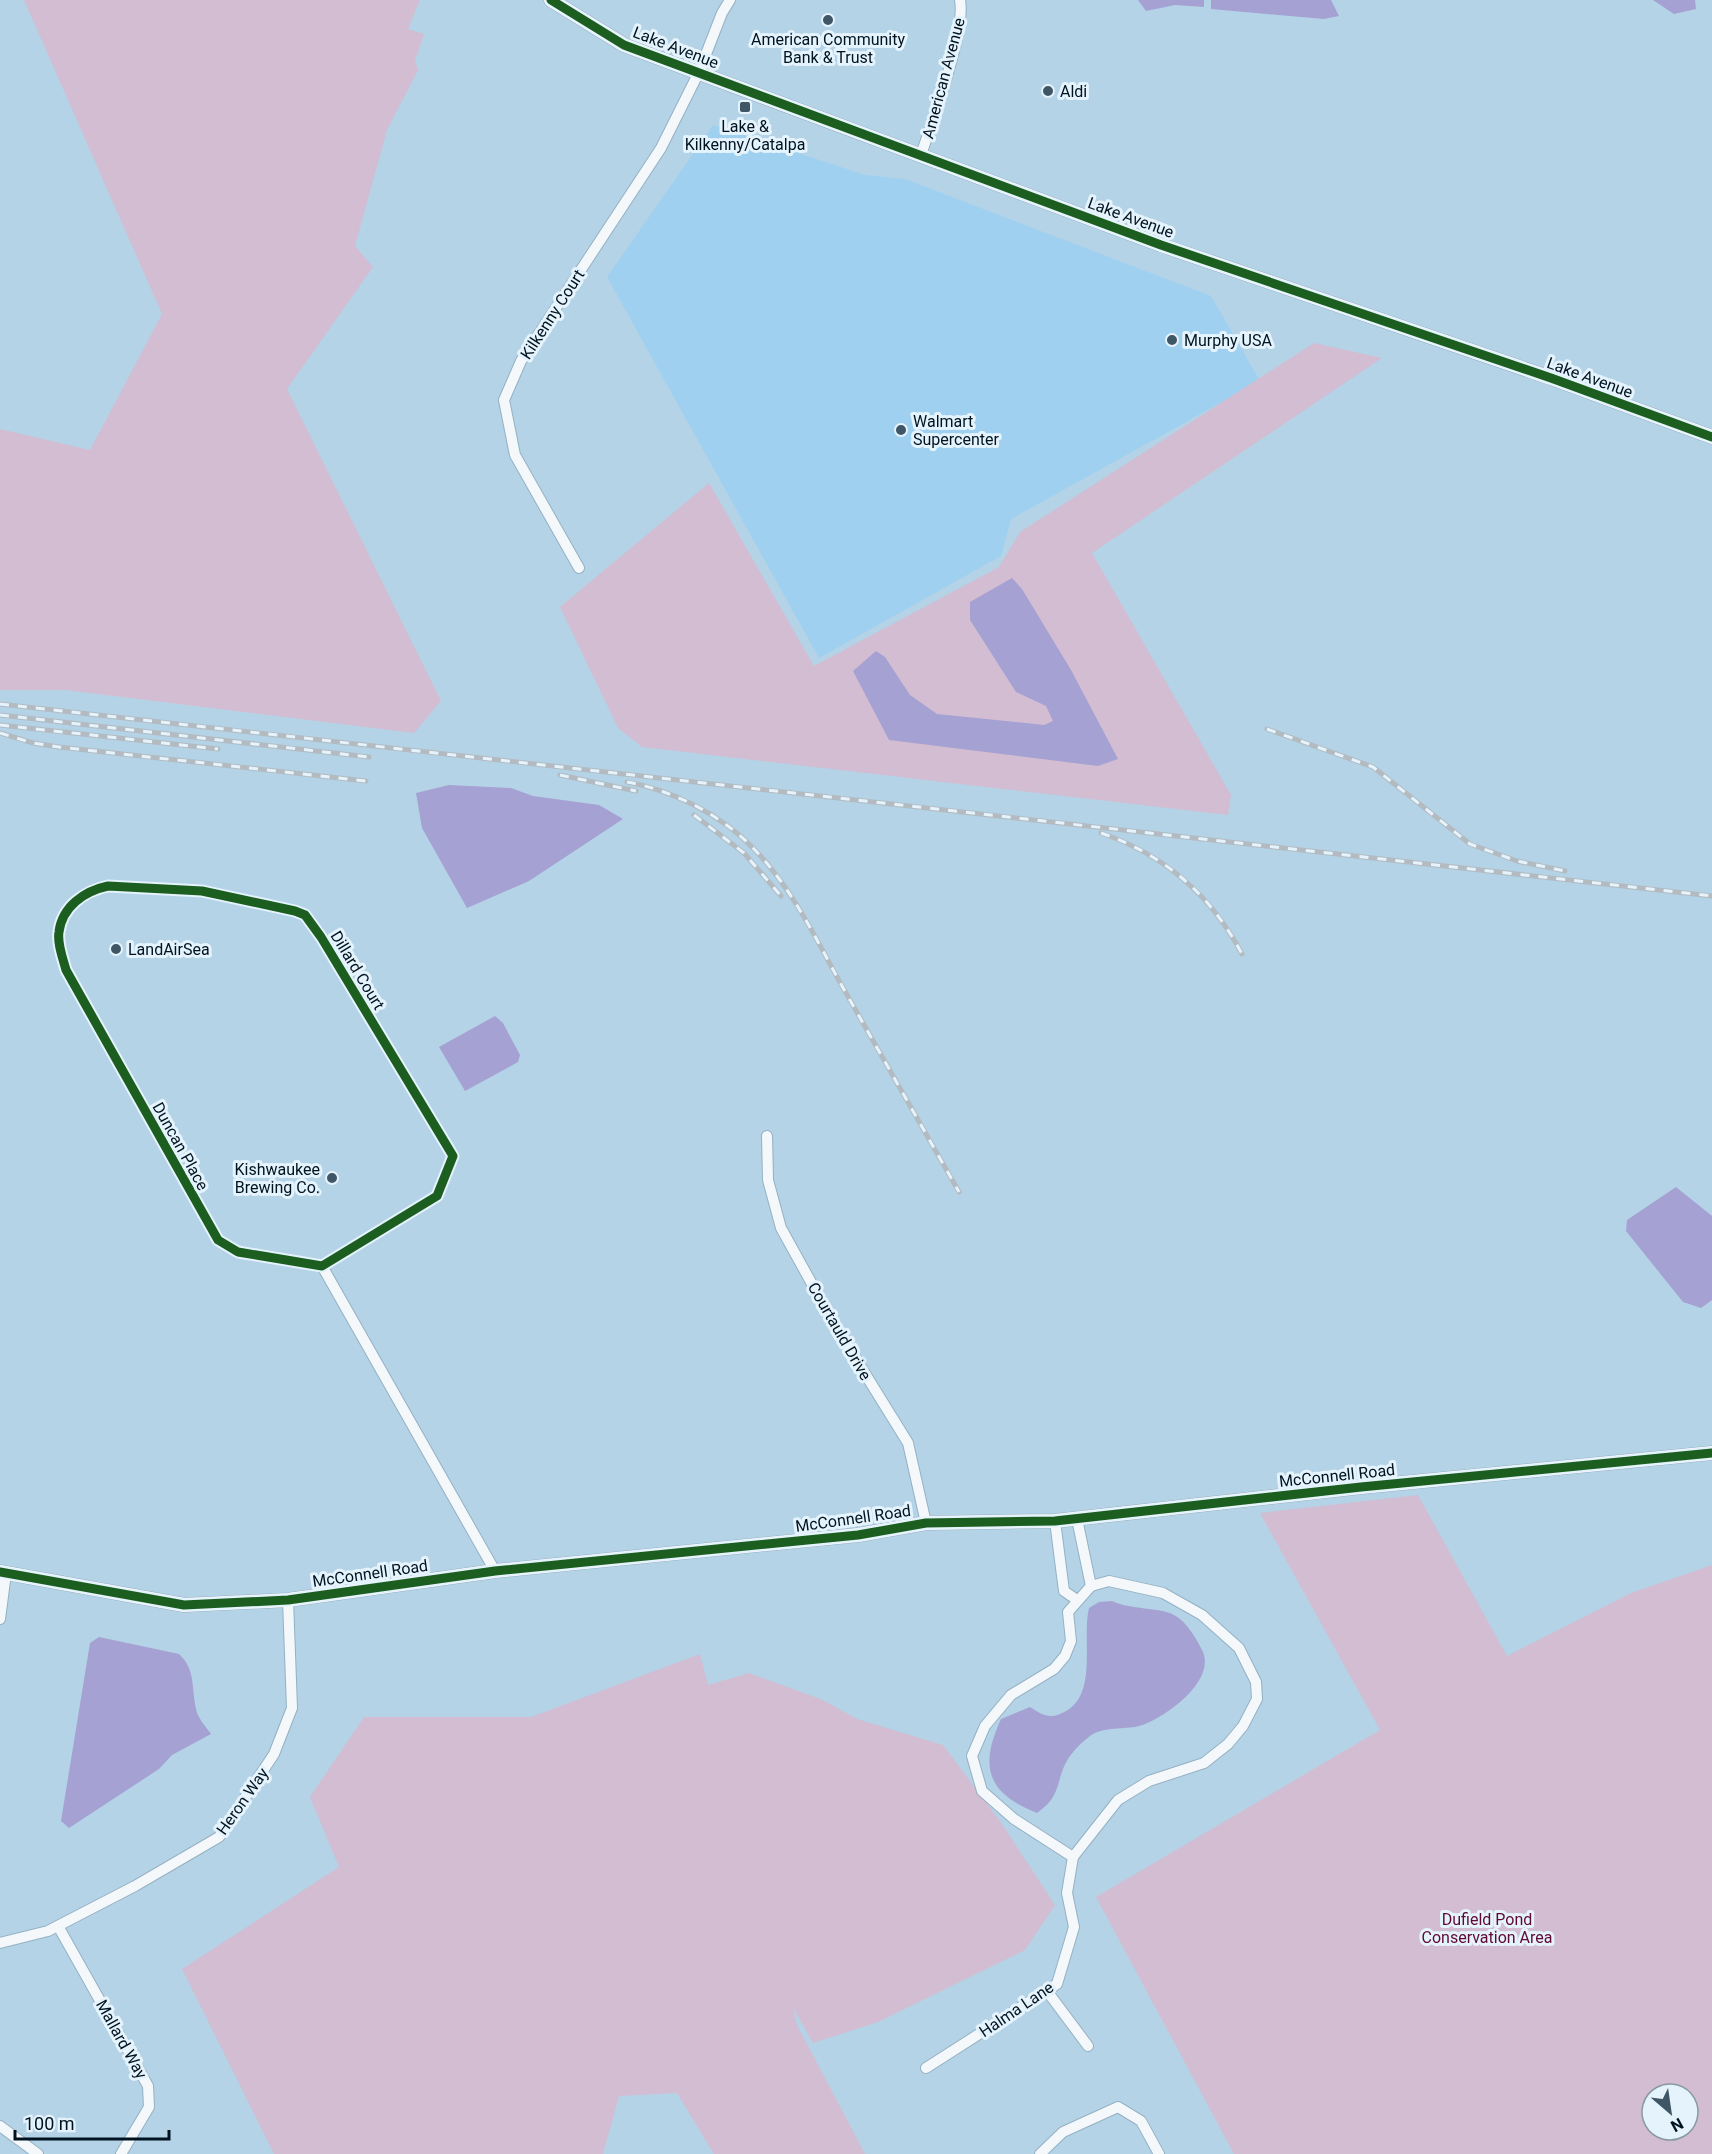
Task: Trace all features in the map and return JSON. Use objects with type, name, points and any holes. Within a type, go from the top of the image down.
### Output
[{"type":"street","name":"Lake Avenue","points":[[551,0],[624,45],[1161,245],[1540,375],[1712,437]]},
{"type":"street","name":"Kilkenny Court","points":[[579,568],[515,455],[504,400],[521,361],[661,148],[699,72],[722,13],[730,0]]},
{"type":"street","name":"American Avenue","points":[[921,155],[951,60],[962,9],[960,0]]},
{"type":"street","name":"Dillard Court","points":[[66,970],[58,934],[67,910],[86,894],[108,886],[202,891],[305,915],[314,926],[453,1156],[436,1196],[322,1266]]},
{"type":"street","name":"Duncan Place","points":[[66,970],[218,1240],[238,1251],[322,1266]]},
{"type":"street","name":"Courtauld Drive","points":[[767,1136],[768,1180],[781,1228],[833,1322],[908,1443],[926,1523]]},
{"type":"street","points":[[322,1266],[495,1571]]},
{"type":"street","name":"McConnell Road","points":[[3,1573],[184,1605],[288,1600],[495,1571],[837,1538],[926,1523],[1055,1521],[1712,1453]]},
{"type":"street","points":[[1077,1519],[1091,1586]]},
{"type":"street","points":[[1055,1521],[1064,1591],[1077,1600]]},
{"type":"street","points":[[0,1619],[3,1573]]},
{"type":"street","points":[[1108,1581],[1163,1593],[1202,1615],[1239,1648],[1256,1682],[1257,1699],[1243,1726],[1228,1744],[1204,1763],[1149,1781],[1118,1800],[1073,1857],[1031,1831],[982,1791],[972,1756],[985,1726],[1011,1695],[1054,1669],[1065,1656],[1071,1641],[1068,1612],[1077,1600],[1091,1586],[1108,1581]]},
{"type":"street","name":"Heron Way","points":[[0,1943],[58,1926],[135,1886],[219,1837],[274,1754],[292,1708],[288,1600]]},
{"type":"street","name":"Halma Lane","points":[[926,2068],[1057,1984],[1074,1928],[1067,1893],[1073,1857]]},
{"type":"street","name":"Mallard Way","points":[[58,1926],[148,2086],[148,2107],[120,2154]]},
{"type":"street","points":[[1047,1991],[1088,2046]]},
{"type":"street","points":[[1040,2154],[1064,2132],[1118,2107],[1141,2121],[1159,2154]]},
{"type":"street","points":[[0,2126],[38,2154]]},
{"type":"shaded area","points":[[1138,0],[1204,0],[1204,7],[1175,5],[1146,11]]},
{"type":"shaded area","points":[[1211,0],[1331,0],[1339,16],[1324,19],[1211,9]]},
{"type":"shaded area","points":[[1653,0],[1695,0],[1696,9],[1674,14]]},
{"type":"shaded area","points":[[713,125],[865,175],[905,179],[1211,296],[1260,381],[1011,519],[1001,556],[819,658],[607,277]]},
{"type":"shaded area","points":[[1012,578],[1022,589],[1071,670],[1118,759],[1098,766],[889,740],[853,671],[876,651],[885,657],[910,695],[937,714],[1044,725],[1053,721],[1046,706],[1016,692],[970,620],[970,602]]},
{"type":"shaded area","points":[[449,785],[511,788],[533,796],[599,805],[623,819],[529,881],[467,908],[422,828],[416,793]]},
{"type":"shaded area","points":[[495,1016],[503,1023],[520,1055],[518,1062],[465,1091],[439,1047]]},
{"type":"shaded area","points":[[1676,1187],[1712,1216],[1712,1300],[1701,1308],[1683,1302],[1626,1231],[1627,1220]]},
{"type":"shaded area","points":[[1112,1601],[1127,1606],[1168,1612],[1183,1621],[1202,1650],[1205,1662],[1202,1674],[1186,1697],[1150,1722],[1133,1727],[1108,1729],[1087,1738],[1068,1759],[1051,1800],[1037,1813],[1007,1797],[992,1777],[990,1751],[994,1736],[1001,1719],[1030,1707],[1041,1714],[1052,1716],[1072,1706],[1080,1696],[1085,1683],[1089,1608],[1099,1602]]},
{"type":"shaded area","points":[[99,1637],[179,1654],[191,1673],[197,1712],[211,1734],[172,1755],[159,1769],[69,1828],[61,1821],[90,1643]]},
{"type":"green space","points":[[24,0],[420,0],[408,29],[424,34],[415,61],[418,70],[387,130],[355,246],[373,267],[287,389],[441,701],[414,733],[65,690],[0,690],[0,429],[90,450],[162,314]]},
{"type":"green space","points":[[1314,343],[1382,358],[1092,553],[1231,795],[1228,815],[642,747],[618,728],[560,607],[709,483],[814,666],[999,567],[1020,532]]},
{"type":"green space","name":"Dufield Pond Conservation Area","points":[[1418,1495],[1507,1656],[1631,1593],[1712,1565],[1712,2154],[1234,2154],[1096,1897],[1380,1730],[1260,1513]]},
{"type":"green space","points":[[700,1654],[708,1685],[749,1673],[823,1700],[857,1719],[943,1745],[1000,1821],[1055,1905],[1025,1950],[878,2022],[813,2043],[793,2008],[797,2025],[865,2154],[714,2154],[677,2093],[619,2096],[603,2154],[274,2154],[182,1969],[339,1867],[310,1797],[364,1717],[531,1717]]},
{"type":"railway","points":[[0,704],[1712,896]]},
{"type":"railway","points":[[0,715],[369,757]]},
{"type":"railway","points":[[0,725],[218,749]]},
{"type":"railway","points":[[1267,729],[1373,767],[1470,844],[1517,861],[1565,871]]},
{"type":"railway","points":[[0,733],[33,743],[59,747],[366,781]]},
{"type":"railway","points":[[560,775],[636,791]]},
{"type":"railway","points":[[627,782],[661,791],[712,815],[741,837],[768,864],[802,914],[959,1192]]},
{"type":"railway","points":[[694,815],[744,853],[781,896]]},
{"type":"railway","points":[[1101,833],[1146,853],[1166,865],[1184,880],[1216,913],[1242,954]]},
{"type":"cycle path","points":[[551,0],[624,45],[1161,245],[1551,378],[1712,437]]},
{"type":"cycle path","points":[[108,886],[202,891],[305,915],[321,937],[453,1156],[437,1196],[322,1266],[238,1252],[218,1240],[66,970],[59,936],[61,923],[69,908],[83,896],[108,886]]},
{"type":"cycle path","points":[[0,1572],[184,1605],[288,1600],[495,1571],[858,1535],[926,1523],[1055,1521],[1361,1487],[1712,1453]]},
{"type":"place","name":"American Community Bank & Trust","points":[[828,20]]},
{"type":"place","name":"Aldi","points":[[1048,91]]},
{"type":"place","name":"Lake & Kilkenny/Catalpa","points":[[745,107]]},
{"type":"place","name":"Murphy USA","points":[[1172,340]]},
{"type":"place","name":"Walmart Supercenter","points":[[901,430]]},
{"type":"place","name":"LandAirSea","points":[[116,949]]},
{"type":"place","name":"Kishwaukee Brewing Co.","points":[[332,1178]]}]
